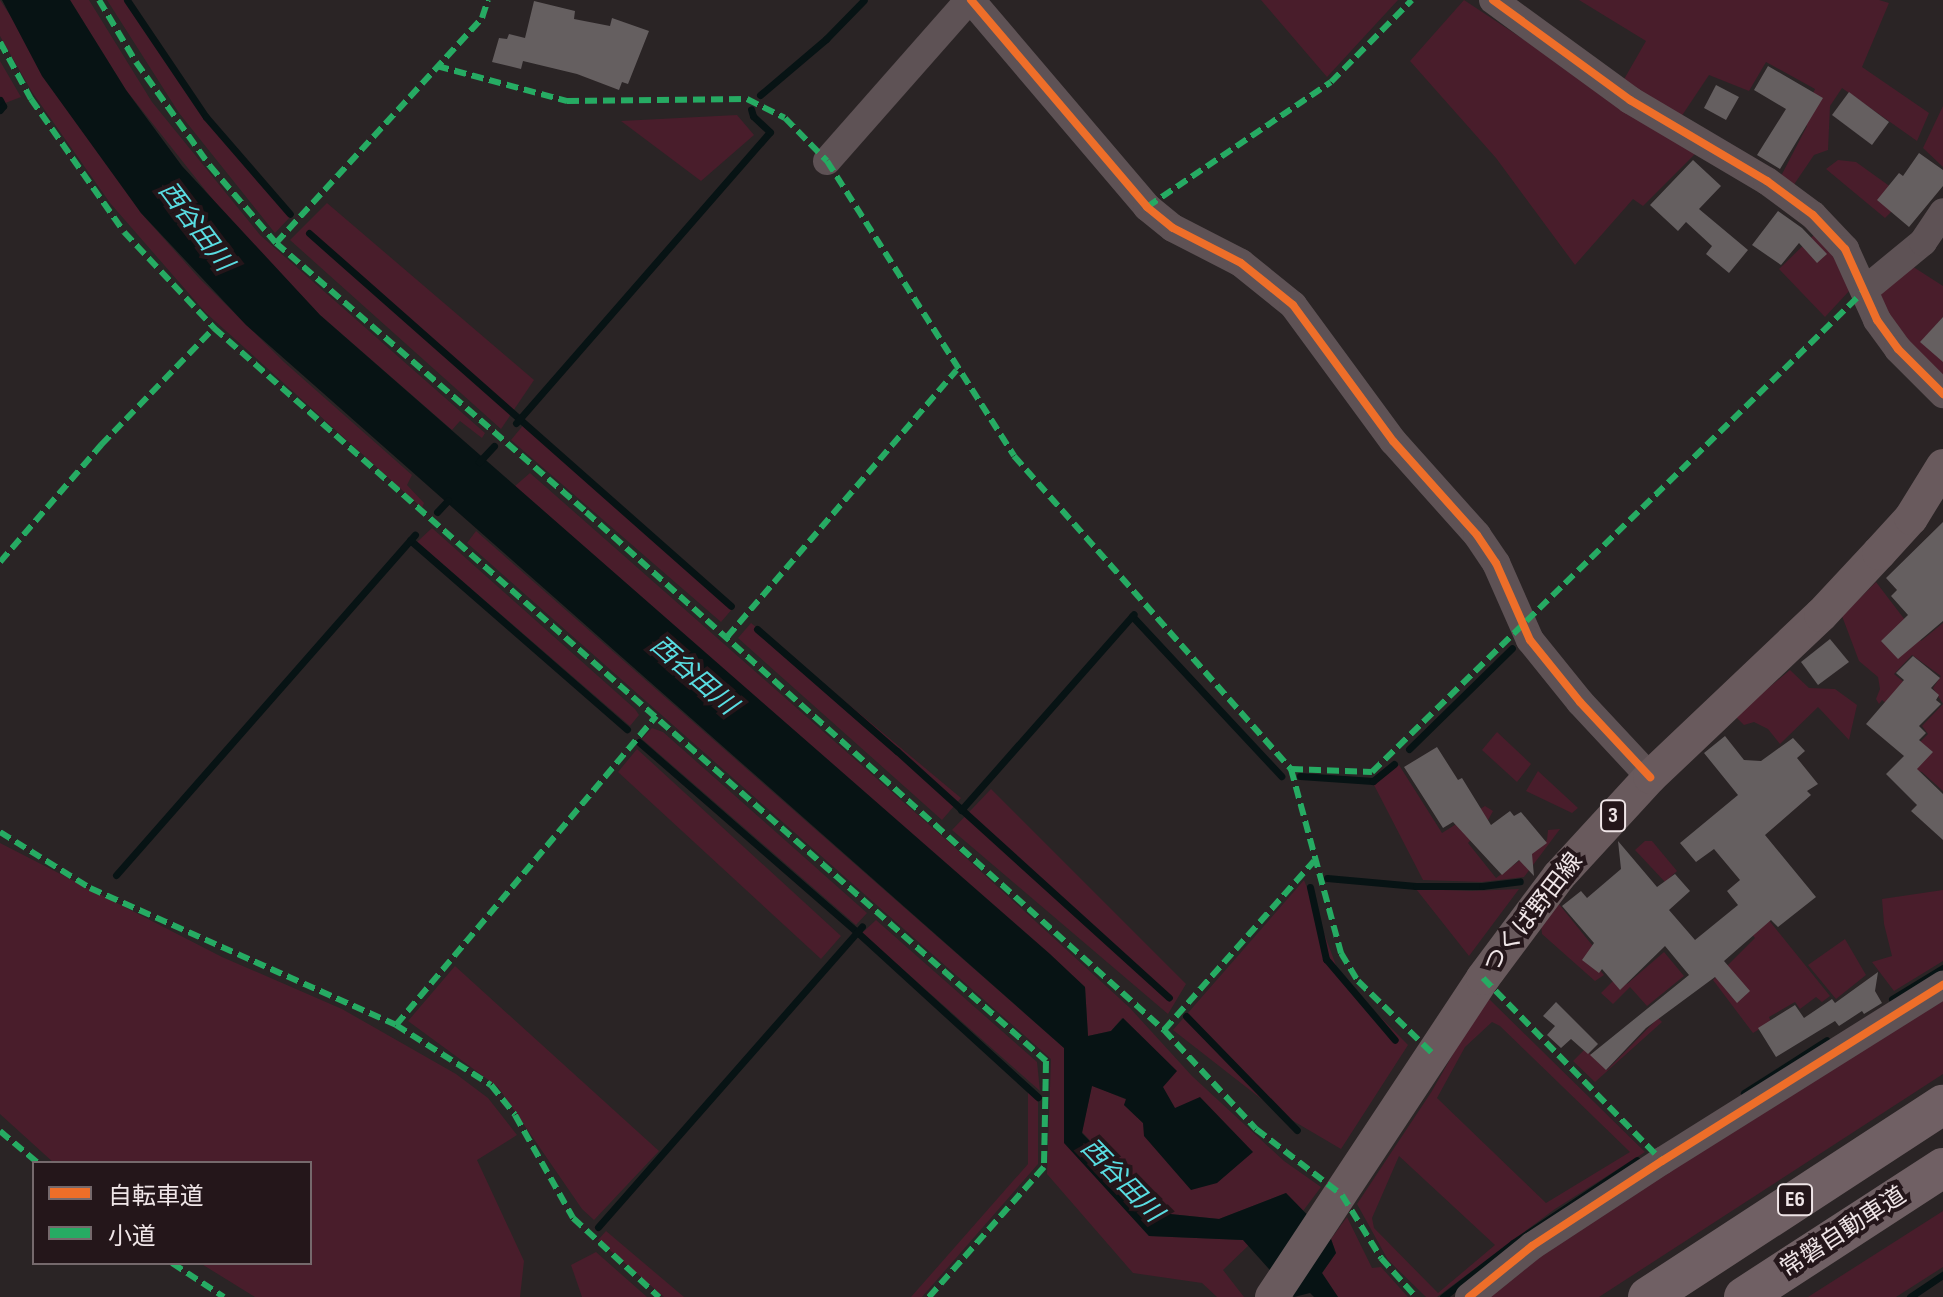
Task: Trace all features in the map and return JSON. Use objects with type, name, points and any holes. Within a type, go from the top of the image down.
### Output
[{"type":"highway","name":"E6","points":[[1648,1297],[1943,1105]]},
{"type":"highway","name":"常磐自動車道","points":[[1744,1297],[1943,1168]]},
{"type":"main road","name":"つくば野田線","points":[[1272,1297],[1514,933],[1587,844],[1650,777],[1821,615],[1879,553],[1911,518],[1943,466]]},
{"type":"street","points":[[827,161],[970,0],[1147,207],[1173,228],[1253,271],[1293,305],[1393,441],[1477,535],[1496,563],[1530,640],[1580,702],[1650,777]]},
{"type":"street","points":[[1493,0],[1630,100],[1793,198],[1845,249],[1866,289],[1877,320],[1898,349],[1943,394]]},
{"type":"street","points":[[1866,289],[1923,242],[1943,212]]},
{"type":"street","points":[[1469,1297],[1532,1246],[1943,985]]},
{"type":"shaded area","points":[[0,0],[141,213],[200,279],[284,362],[412,475],[407,485],[424,503],[422,508],[205,312],[110,203],[32,92],[0,36]]},
{"type":"shaded area","points":[[70,0],[89,0],[152,102],[260,235],[485,433],[482,438],[460,421],[452,430],[320,315],[225,215],[126,90]]},
{"type":"shaded area","points":[[107,0],[129,0],[140,24],[193,100],[292,215],[275,233],[179,113]]},
{"type":"shaded area","points":[[1261,0],[1398,0],[1327,77]]},
{"type":"shaded area","points":[[1464,0],[1696,153],[1643,206],[1633,199],[1575,265],[1496,158],[1410,61]]},
{"type":"shaded area","points":[[1579,0],[1879,0],[1889,3],[1862,67],[1929,113],[1917,141],[1842,88],[1830,106],[1828,150],[1814,155],[1793,186],[1781,176],[1807,126],[1801,119],[1815,89],[1766,62],[1749,91],[1709,75],[1681,117],[1623,81],[1646,41]]},
{"type":"shaded area","points":[[0,61],[21,97],[0,105]]},
{"type":"shaded area","points":[[1943,106],[1943,167],[1923,148]]},
{"type":"shaded area","points":[[737,115],[754,135],[701,181],[621,121]]},
{"type":"shaded area","points":[[1838,160],[1856,162],[1895,190],[1899,204],[1885,218],[1826,169]]},
{"type":"shaded area","points":[[327,203],[534,380],[501,429],[290,240]]},
{"type":"shaded area","points":[[1817,232],[1835,253],[1851,289],[1825,317],[1779,269]]},
{"type":"shaded area","points":[[1904,261],[1943,286],[1943,317],[1921,342],[1943,361],[1943,379],[1907,348],[1873,290]]},
{"type":"shaded area","points":[[525,423],[733,608],[721,622],[511,440]]},
{"type":"shaded area","points":[[530,473],[952,845],[1130,1008],[1192,1076],[1284,1161],[1321,1187],[1303,1211],[1286,1193],[1219,1219],[1160,1213],[1082,1132],[1092,1085],[1127,1100],[1124,1105],[1143,1123],[1175,1109],[1122,1018],[1111,1031],[1088,1036],[1085,987],[515,486]]},
{"type":"shaded area","points":[[432,528],[635,709],[639,715],[630,726],[417,542]]},
{"type":"shaded area","points":[[476,531],[1064,1048],[1065,1143],[1149,1236],[1243,1240],[1249,1245],[1223,1270],[1244,1297],[1217,1297],[1202,1283],[1133,1273],[1047,1174],[1051,1059],[467,543]]},
{"type":"shaded area","points":[[1876,582],[1921,641],[1943,623],[1943,704],[1933,688],[1941,676],[1912,655],[1894,674],[1905,683],[1887,704],[1882,700],[1879,704],[1876,699],[1880,689],[1878,677],[1859,661],[1842,616]]},
{"type":"shaded area","points":[[751,623],[961,798],[942,820],[738,638]]},
{"type":"shaded area","points":[[1790,670],[1809,688],[1835,689],[1857,705],[1849,740],[1818,707],[1780,744],[1768,729],[1754,722],[1744,725],[1735,716]]},
{"type":"shaded area","points":[[1943,704],[1943,791],[1922,772],[1911,769],[1904,758],[1928,734],[1922,726]]},
{"type":"shaded area","points":[[652,728],[663,732],[867,913],[856,925],[642,739]]},
{"type":"shaded area","points":[[1497,732],[1531,764],[1517,782],[1482,750]]},
{"type":"shaded area","points":[[637,749],[841,936],[821,959],[618,772]]},
{"type":"shaded area","points":[[1399,765],[1442,833],[1485,806],[1493,811],[1486,824],[1468,843],[1496,878],[1547,840],[1548,830],[1560,829],[1524,877],[1482,882],[1423,880],[1374,785]]},
{"type":"shaded area","points":[[1538,771],[1578,808],[1572,813],[1526,791]]},
{"type":"shaded area","points":[[991,789],[1186,984],[1168,1014],[952,830]]},
{"type":"shaded area","points":[[1645,841],[1652,841],[1677,871],[1665,882],[1635,850]]},
{"type":"shaded area","points":[[0,843],[222,957],[342,1009],[456,1074],[488,1098],[517,1135],[477,1160],[524,1261],[520,1297],[255,1297],[203,1265],[312,1265],[312,1161],[52,1161],[0,1114]]},
{"type":"shaded area","points":[[1304,880],[1340,976],[1408,1045],[1341,1149],[1278,1112],[1173,1030]]},
{"type":"shaded area","points":[[1416,889],[1471,891],[1519,889],[1469,956]]},
{"type":"shaded area","points":[[1943,890],[1943,961],[1894,991],[1872,962],[1892,956],[1882,899]]},
{"type":"shaded area","points":[[1558,903],[1605,961],[1599,969],[1604,975],[1595,981],[1542,934],[1541,924]]},
{"type":"shaded area","points":[[1759,908],[1830,996],[1822,1002],[1816,997],[1800,1009],[1795,1002],[1769,1017],[1771,1022],[1753,1033],[1713,980],[1755,938],[1749,931]]},
{"type":"shaded area","points":[[876,920],[1037,1062],[1040,1091],[862,933]]},
{"type":"shaded area","points":[[1845,939],[1866,975],[1836,999],[1808,965]]},
{"type":"shaded area","points":[[1664,952],[1684,976],[1647,1006],[1630,987],[1613,1004],[1601,993],[1619,975],[1627,984]]},
{"type":"shaded area","points":[[455,966],[659,1151],[594,1220],[582,1209],[498,1087],[408,1021]]},
{"type":"shaded area","points":[[1943,995],[1943,1074],[1599,1297],[1480,1297],[1565,1233]]},
{"type":"shaded area","points":[[1486,996],[1645,1152],[1555,1209],[1437,1297],[1426,1297],[1388,1260],[1357,1204],[1432,1091]],"holes":[[[1492,1022],[1500,1026],[1630,1152],[1546,1203],[1437,1098],[1465,1047]],[[1399,1156],[1495,1245],[1438,1293],[1374,1228],[1372,1218]]]},
{"type":"shaded area","points":[[1658,1018],[1662,1022],[1595,1082],[1573,1061],[1585,1049],[1607,1070]]},
{"type":"shaded area","points":[[1028,1090],[1038,1102],[1038,1164],[922,1297],[911,1297],[1028,1164]]},
{"type":"shaded area","points":[[1943,1211],[1943,1267],[1896,1297],[1808,1297]]},
{"type":"shaded area","points":[[1347,1217],[1372,1268],[1381,1267],[1408,1297],[1338,1297],[1322,1273],[1336,1253],[1331,1239]]},
{"type":"shaded area","points":[[606,1231],[684,1297],[664,1297],[598,1240]]},
{"type":"shaded area","points":[[596,1252],[647,1297],[582,1297],[571,1265]]},
{"type":"water","name":"西谷田川","points":[[2,0],[70,0],[126,90],[182,166],[320,315],[1050,954],[1085,987],[1088,1036],[1111,1031],[1123,1018],[1177,1071],[1163,1087],[1175,1108],[1200,1097],[1253,1152],[1217,1183],[1191,1190],[1144,1136],[1143,1123],[1124,1105],[1126,1099],[1092,1086],[1082,1133],[1160,1213],[1219,1219],[1286,1193],[1331,1239],[1336,1253],[1322,1273],[1338,1297],[1314,1297],[1310,1293],[1294,1297],[1243,1240],[1149,1236],[1064,1143],[1064,1048],[246,325],[141,213],[42,76]]},
{"type":"building","points":[[534,1],[575,11],[574,19],[610,26],[612,18],[649,31],[628,84],[622,82],[619,90],[577,74],[523,61],[521,69],[492,62],[499,38],[507,39],[509,34],[525,38]]},
{"type":"building","points":[[1768,66],[1823,98],[1780,169],[1757,155],[1786,109],[1754,90]]},
{"type":"building","points":[[1716,85],[1739,97],[1726,120],[1704,108]]},
{"type":"building","points":[[1849,92],[1889,122],[1872,145],[1832,115]]},
{"type":"building","points":[[1919,153],[1943,170],[1943,186],[1909,227],[1877,200],[1899,173],[1903,176]]},
{"type":"building","points":[[1693,160],[1721,186],[1699,209],[1748,250],[1729,273],[1706,254],[1712,246],[1686,222],[1678,231],[1650,205]]},
{"type":"building","points":[[1778,211],[1802,228],[1827,254],[1817,263],[1799,243],[1781,265],[1752,245]]},
{"type":"building","points":[[1943,317],[1943,362],[1920,342]]},
{"type":"building","points":[[1943,522],[1943,621],[1898,659],[1881,641],[1908,615],[1891,596],[1897,590],[1886,578]]},
{"type":"building","points":[[1830,639],[1849,662],[1818,685],[1801,662]]},
{"type":"building","points":[[1913,656],[1940,678],[1931,688],[1939,695],[1936,700],[1941,704],[1919,726],[1926,733],[1919,740],[1933,752],[1917,769],[1943,794],[1943,840],[1911,811],[1917,805],[1886,774],[1904,756],[1866,724],[1904,680],[1896,673]]},
{"type":"building","points":[[1725,736],[1744,760],[1761,761],[1793,738],[1805,751],[1797,758],[1818,784],[1807,791],[1811,795],[1765,835],[1816,897],[1778,927],[1771,920],[1724,961],[1750,991],[1737,1003],[1715,977],[1646,1028],[1606,1070],[1590,1055],[1689,975],[1665,946],[1620,990],[1602,969],[1599,973],[1582,960],[1594,943],[1562,906],[1581,891],[1587,898],[1621,869],[1618,841],[1657,887],[1675,874],[1690,891],[1669,910],[1695,940],[1738,905],[1727,891],[1740,880],[1714,849],[1696,862],[1680,843],[1738,795],[1704,753]]},
{"type":"building","points":[[1437,747],[1458,780],[1462,778],[1491,825],[1510,811],[1514,816],[1521,812],[1547,843],[1532,854],[1534,876],[1519,860],[1502,875],[1453,822],[1443,828],[1404,767]]},
{"type":"building","points":[[1878,972],[1875,991],[1882,1003],[1839,1026],[1835,1021],[1776,1057],[1758,1028],[1795,1005],[1804,1018],[1832,999],[1835,1003]]},
{"type":"building","points":[[1556,1002],[1598,1044],[1588,1054],[1571,1039],[1561,1048],[1547,1035],[1555,1026],[1543,1016]]},
{"type":"waterway","points":[[127,0],[206,117],[290,214]]},
{"type":"waterway","points":[[760,95],[826,39],[864,0]]},
{"type":"waterway","points":[[0,100],[3,106],[0,110]]},
{"type":"waterway","points":[[516,423],[770,132],[753,116],[751,109]]},
{"type":"waterway","points":[[309,233],[731,606]]},
{"type":"waterway","points":[[479,462],[494,446]]},
{"type":"waterway","points":[[437,512],[448,500]]},
{"type":"waterway","points":[[116,875],[415,535]]},
{"type":"waterway","points":[[410,540],[627,729]]},
{"type":"waterway","points":[[961,810],[1134,614]]},
{"type":"waterway","points":[[1132,616],[1281,776]]},
{"type":"waterway","points":[[757,629],[897,751],[1169,998]]},
{"type":"waterway","points":[[1409,749],[1512,648]]},
{"type":"waterway","points":[[639,742],[857,932],[1038,1097]]},
{"type":"waterway","points":[[1300,776],[1373,781],[1394,764]]},
{"type":"waterway","points":[[1327,878],[1416,886],[1482,886],[1520,881]]},
{"type":"waterway","points":[[1310,887],[1326,959],[1395,1040]]},
{"type":"waterway","points":[[598,1227],[862,926]]},
{"type":"waterway","points":[[1892,999],[1943,968]]},
{"type":"waterway","points":[[1186,1016],[1297,1130]]},
{"type":"waterway","points":[[1744,1093],[1827,1040]]},
{"type":"waterway","points":[[1443,1297],[1513,1243],[1637,1160]]},
{"type":"waterway","points":[[1910,1297],[1943,1275]]},
{"type":"marked path","points":[[99,0],[136,62],[210,166],[276,243],[586,512],[1164,1030],[1256,1129],[1342,1195],[1381,1258],[1416,1297]]},
{"type":"marked path","points":[[276,243],[482,18],[488,0]]},
{"type":"marked path","points":[[1147,207],[1331,82],[1412,0]]},
{"type":"marked path","points":[[0,42],[31,99],[124,232],[214,328],[1046,1061],[1044,1167],[929,1297]]},
{"type":"marked path","points":[[437,66],[567,101],[747,99],[785,118],[827,161],[1014,456],[1291,769],[1341,953],[1358,981],[1434,1055]]},
{"type":"marked path","points":[[1291,769],[1372,772],[1866,289]]},
{"type":"marked path","points":[[0,562],[101,445],[214,328]]},
{"type":"marked path","points":[[727,637],[957,370]]},
{"type":"marked path","points":[[396,1025],[656,716]]},
{"type":"marked path","points":[[0,832],[90,888],[396,1025],[491,1085],[515,1115],[573,1218],[659,1297]]},
{"type":"marked path","points":[[1164,1030],[1314,861]]},
{"type":"marked path","points":[[1483,978],[1662,1161]]},
{"type":"marked path","points":[[0,1131],[36,1161]]},
{"type":"marked path","points":[[175,1265],[224,1297]]},
{"type":"cycle path","points":[[971,0],[1147,207],[1173,228],[1241,263],[1293,305],[1393,441],[1477,535],[1496,563],[1530,640],[1580,702],[1650,777]]},
{"type":"cycle path","points":[[1493,0],[1630,100],[1767,181],[1813,215],[1845,249],[1877,320],[1898,349],[1943,394]]},
{"type":"cycle path","points":[[1469,1297],[1532,1246],[1943,985]]}]
